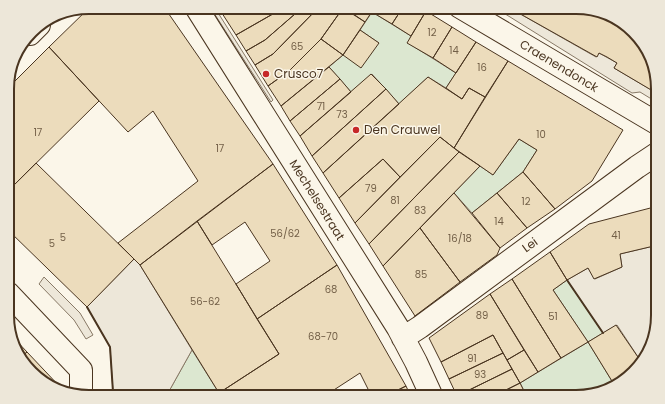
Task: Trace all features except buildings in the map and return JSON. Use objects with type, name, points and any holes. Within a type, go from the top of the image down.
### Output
[{"type":"street","name":"Mechelsestraat","points":[[200,14],[403,338],[429,390]]},
{"type":"street","name":"Craenendonck","points":[[472,14],[651,120]]},
{"type":"street","name":"Lei","points":[[403,338],[651,158]]},
{"type":"street","points":[[14,299],[81,370],[81,389]]},
{"type":"green space","points":[[371,14],[375,14],[411,36],[408,43],[456,73],[446,88],[428,77],[399,104],[372,74],[351,92],[329,67],[343,55],[379,43],[360,30]]},
{"type":"green space","points":[[519,139],[537,150],[523,172],[472,213],[454,193],[480,166],[493,175]]},
{"type":"green space","points":[[567,280],[603,333],[588,342],[553,290]]},
{"type":"green space","points":[[588,342],[612,381],[600,386],[581,390],[524,390],[520,383]]},
{"type":"green space","points":[[192,350],[217,390],[170,390]]},
{"type":"shaded area","points":[[215,14],[219,14],[273,100],[271,102]]},
{"type":"shaded area","points":[[505,14],[520,14],[596,57],[599,53],[617,63],[614,68],[651,90],[651,99],[640,92],[632,93]]},
{"type":"shaded area","points":[[651,247],[650,329],[645,344],[638,357],[617,325],[603,333],[567,280],[588,268],[595,279],[622,267],[620,254]]},
{"type":"shaded area","points":[[134,259],[140,265],[192,350],[170,390],[113,390],[110,347],[87,307]]},
{"type":"shaded area","points":[[44,277],[80,313],[93,335],[86,339],[74,320],[39,284]]},
{"type":"wall","points":[[567,280],[603,333]]},
{"type":"wall","points":[[87,307],[110,347],[113,390]]},
{"type":"place","name":"Crusco7","points":[[266,74]]},
{"type":"place","name":"Den Crauwel","points":[[356,130]]}]
